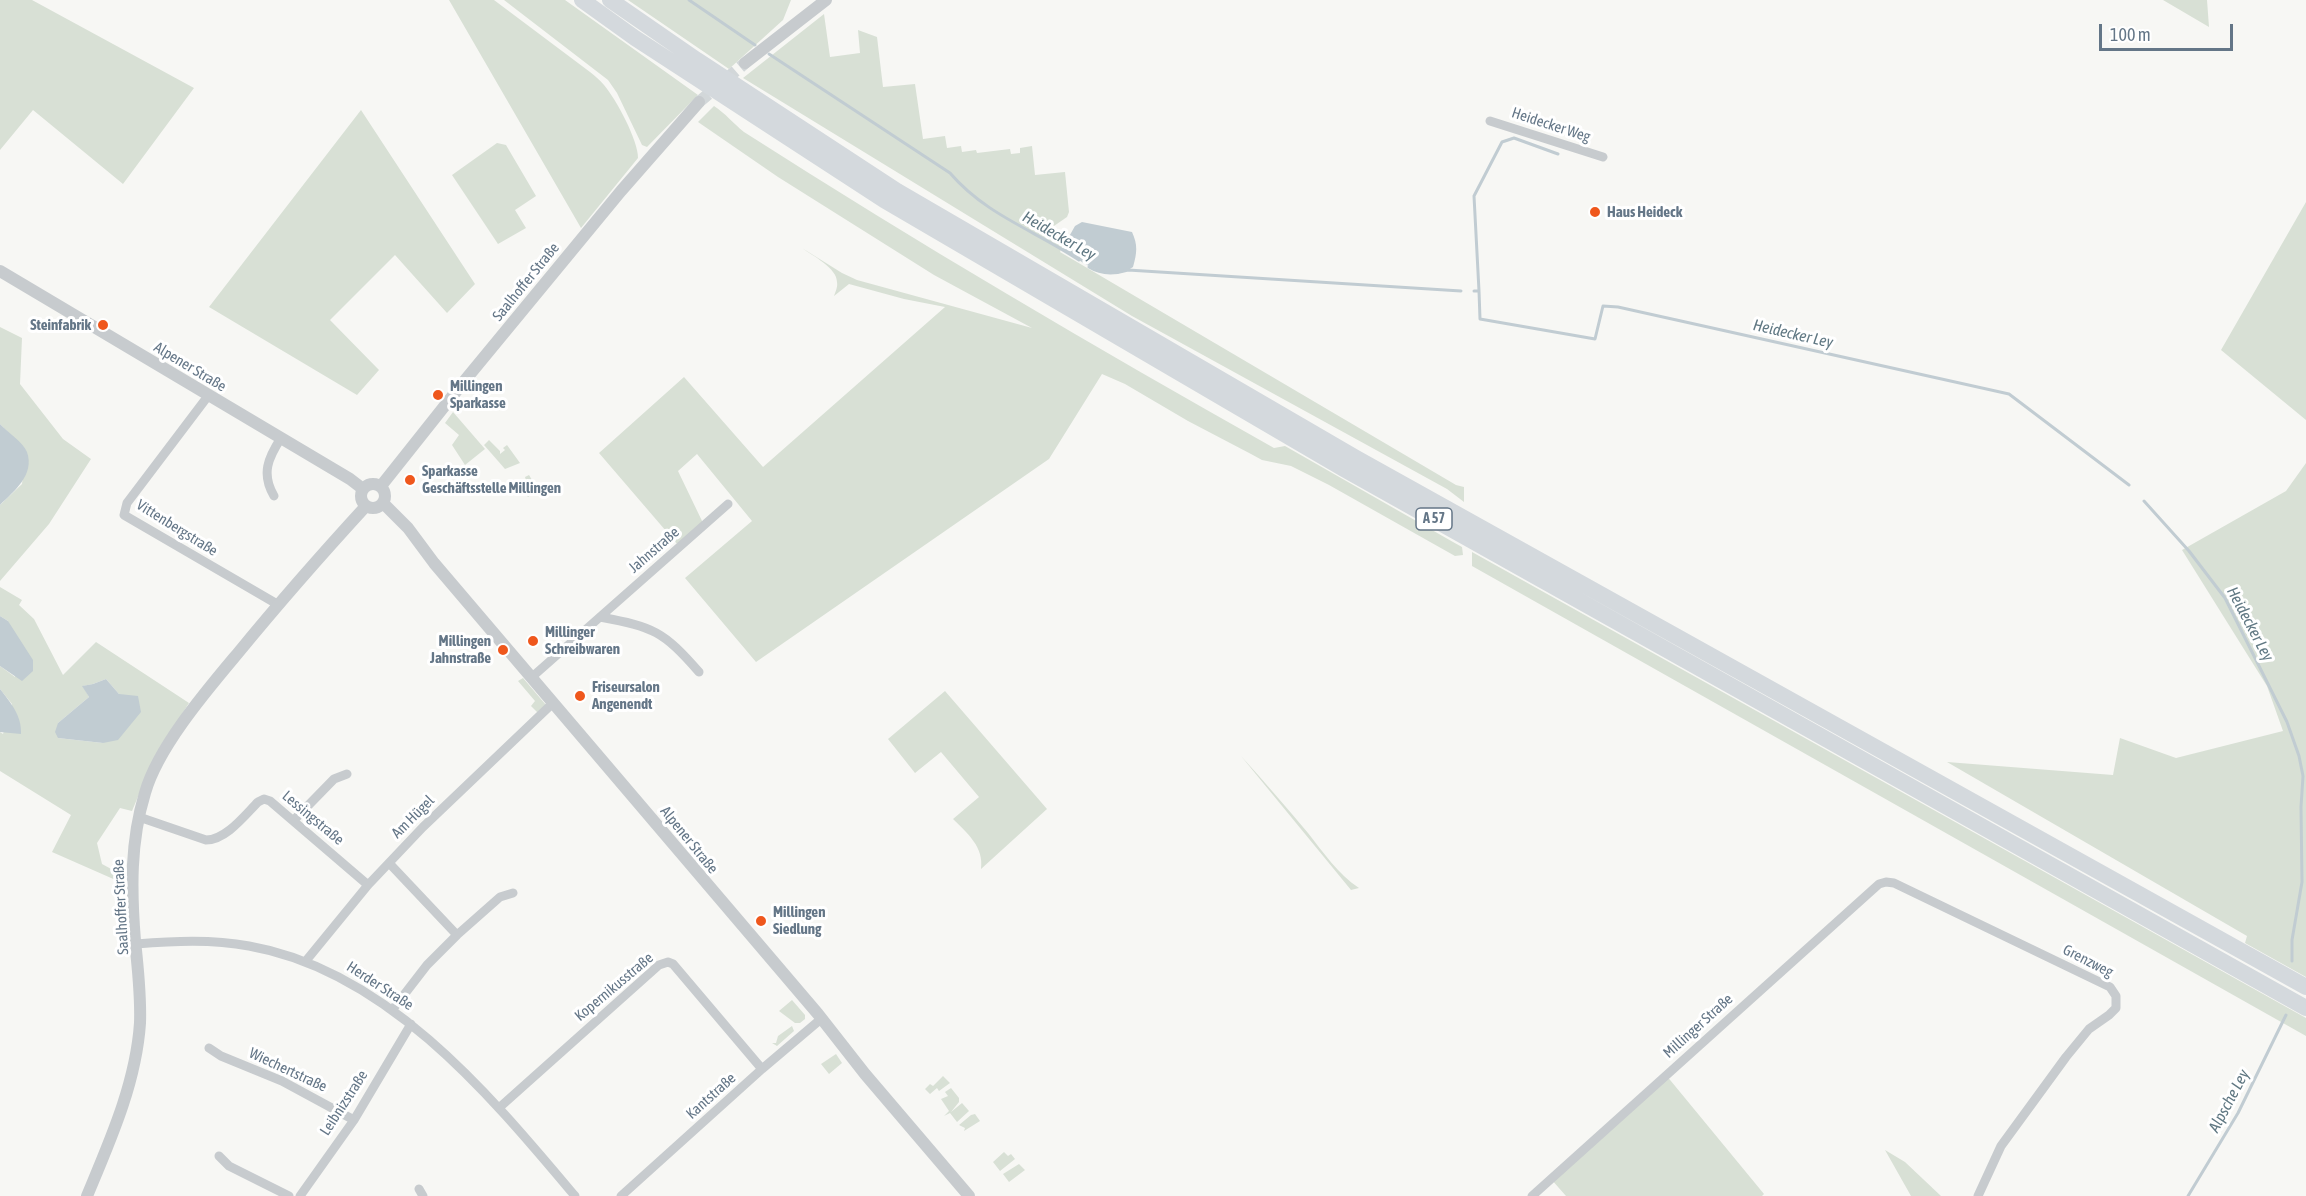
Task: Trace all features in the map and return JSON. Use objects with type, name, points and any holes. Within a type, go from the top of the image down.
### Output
[{"type":"highway","name":"A 57","points":[[582,0],[635,38],[884,200],[1313,451],[2306,1008]]},
{"type":"highway","name":"A 57","points":[[610,0],[897,191],[1366,463],[2306,987]]},
{"type":"street","points":[[745,63],[826,0]]},
{"type":"street","name":"Saalhoffer Straße","points":[[381,486],[621,191],[699,102]]},
{"type":"street","name":"Heidecker Weg","points":[[1490,121],[1603,157]]},
{"type":"street","name":"Alpener Straße","points":[[0,271],[350,478],[363,489]]},
{"type":"street","name":"Vittenbergstraße","points":[[208,396],[127,503],[124,515],[277,604]]},
{"type":"street","points":[[274,496],[266,481],[266,472],[270,457],[281,438]]},
{"type":"street","points":[[373,483],[381,486],[385,492],[383,503],[377,508],[366,506],[361,496],[363,489],[373,483]]},
{"type":"street","name":"Alpener Straße","points":[[383,503],[408,528],[434,563],[969,1196]]},
{"type":"street","name":"Jahnstraße","points":[[532,677],[728,504]]},
{"type":"street","name":"Saalhoffer Straße","points":[[87,1196],[122,1107],[135,1060],[140,1023],[139,968],[132,882],[133,847],[145,791],[165,750],[206,691],[277,604],[366,506]]},
{"type":"street","points":[[600,617],[642,625],[659,632],[678,648],[699,672]]},
{"type":"street","name":"Am Hügel","points":[[305,962],[368,885],[423,827],[553,703]]},
{"type":"street","points":[[294,820],[334,779],[347,774]]},
{"type":"street","name":"Lessingstraße","points":[[139,817],[206,840],[221,837],[264,799],[270,801],[294,820],[368,885]]},
{"type":"street","points":[[389,863],[457,935]]},
{"type":"street","name":"Millinger Straße","points":[[1532,1196],[1879,884],[1886,882]]},
{"type":"street","name":"Grenzweg","points":[[1886,882],[1904,888],[2110,987],[2116,996],[2116,1008],[2083,1036],[2001,1146],[1978,1196]]},
{"type":"street","points":[[393,1009],[427,965],[457,935],[500,897],[513,893]]},
{"type":"street","name":"Herder Straße","points":[[136,944],[210,942],[249,946],[305,962],[347,980],[393,1009],[500,1107],[575,1196]]},
{"type":"street","name":"Kopernikusstraße","points":[[500,1107],[659,965],[668,962],[674,964],[762,1069]]},
{"type":"street","name":"Kantstraße","points":[[621,1196],[821,1019]]},
{"type":"street","name":"Leibnizstraße","points":[[300,1196],[354,1120],[411,1024]]},
{"type":"street","name":"Wiechertstraße","points":[[209,1048],[221,1056],[282,1081],[354,1120]]},
{"type":"street","points":[[219,1156],[230,1166],[289,1196]]},
{"type":"shaded area","points":[[0,0],[32,0],[194,88],[123,184],[33,110],[0,150]]},
{"type":"shaded area","points":[[449,0],[494,0],[596,77],[609,91],[620,110],[634,141],[638,158],[581,228]]},
{"type":"shaded area","points":[[504,0],[565,0],[698,95],[647,147],[642,145],[617,93],[608,80]]},
{"type":"shaded area","points":[[628,0],[791,0],[783,20],[729,69]]},
{"type":"shaded area","points":[[2163,0],[2207,0],[2209,27]]},
{"type":"shaded area","points":[[824,14],[830,57],[860,53],[858,30],[877,37],[883,87],[915,84],[923,139],[945,136],[947,148],[961,146],[962,152],[976,150],[977,153],[1010,149],[1011,154],[1020,153],[1020,148],[1032,146],[1035,175],[1065,172],[1069,212],[1067,217],[1051,228],[1066,238],[1060,252],[1456,485],[1464,487],[1464,502],[1447,489],[1132,316],[743,78]]},
{"type":"shaded area","points":[[714,106],[744,132],[941,254],[1073,333],[1274,448],[1285,446],[1462,547],[1463,555],[1455,556],[1291,466],[1262,460],[1125,384],[1102,374],[1049,459],[756,662],[685,578],[752,521],[697,454],[678,471],[703,523],[678,545],[599,453],[684,377],[763,467],[945,307],[849,284],[834,296],[837,284],[833,272],[802,248],[857,280],[1032,328],[934,275],[778,177],[698,122]]},
{"type":"shaded area","points":[[361,110],[475,284],[447,313],[395,255],[330,320],[379,370],[357,395],[209,307]]},
{"type":"shaded area","points":[[497,143],[506,145],[536,196],[515,210],[526,228],[498,244],[452,175]]},
{"type":"shaded area","points":[[2306,202],[2306,420],[2221,350]]},
{"type":"shaded area","points":[[1082,222],[1132,232],[1136,249],[1133,267],[1115,274],[1106,273],[1096,270],[1062,249],[1075,226]]},
{"type":"shaded area","points":[[0,327],[22,338],[20,384],[63,439],[91,459],[49,524],[0,581],[0,505],[22,484],[26,451],[0,424]]},
{"type":"shaded area","points":[[453,412],[485,449],[465,465],[452,445],[459,435],[445,423]]},
{"type":"shaded area","points":[[0,424],[22,445],[29,460],[22,482],[0,505]]},
{"type":"shaded area","points":[[489,440],[500,451],[500,454],[507,445],[520,463],[505,469],[484,445]]},
{"type":"shaded area","points":[[2306,463],[2306,977],[2245,943],[2247,936],[1947,762],[2113,775],[2120,738],[2176,758],[2283,731],[2267,686],[2182,550],[2286,491]]},
{"type":"shaded area","points":[[529,475],[538,490],[528,497],[520,487],[521,484],[523,486],[527,484],[525,477]]},
{"type":"shaded area","points":[[1472,552],[2306,1018],[2306,1036],[1472,566]]},
{"type":"shaded area","points":[[0,587],[22,600],[19,605],[34,619],[63,675],[96,642],[189,703],[155,756],[132,811],[120,808],[97,843],[102,864],[126,877],[127,885],[52,852],[71,815],[0,771],[0,732],[3,734],[12,704],[0,689],[0,666],[15,677],[8,621],[0,616]],"holes":[[[106,679],[119,694],[103,743],[58,738],[58,723],[89,697],[83,686]]]},
{"type":"shaded area","points":[[0,616],[8,621],[33,660],[33,671],[22,681],[0,666]]},
{"type":"shaded area","points":[[523,678],[546,705],[539,714],[531,706],[535,701],[518,681]]},
{"type":"shaded area","points":[[106,679],[119,694],[138,696],[141,712],[118,740],[103,743],[58,738],[55,732],[58,723],[89,697],[82,686]]},
{"type":"shaded area","points":[[0,689],[18,716],[21,734],[0,732]]},
{"type":"shaded area","points":[[945,691],[1047,809],[981,869],[977,847],[953,819],[979,797],[941,752],[915,773],[888,739]]},
{"type":"shaded area","points":[[1241,756],[1331,862],[1359,888],[1351,890]]},
{"type":"shaded area","points":[[792,1000],[805,1015],[805,1019],[800,1023],[795,1023],[779,1011]]},
{"type":"shaded area","points":[[792,1026],[794,1031],[777,1046],[772,1043],[776,1043],[778,1036]]},
{"type":"shaded area","points":[[836,1054],[842,1063],[829,1074],[821,1064]]},
{"type":"shaded area","points":[[1666,1075],[1764,1194],[1762,1196],[1566,1196],[1551,1179]]},
{"type":"shaded area","points":[[943,1076],[950,1083],[939,1091],[937,1088],[930,1094],[925,1089],[930,1084],[933,1086]]},
{"type":"shaded area","points":[[951,1088],[959,1098],[959,1102],[951,1112],[962,1103],[969,1111],[957,1122],[950,1113],[944,1116],[949,1111],[941,1099],[948,1096],[945,1092]]},
{"type":"shaded area","points":[[975,1114],[980,1121],[964,1131],[965,1128],[959,1125]]},
{"type":"shaded area","points":[[1885,1150],[1905,1162],[1941,1196],[1911,1196]]},
{"type":"shaded area","points":[[1004,1152],[1008,1156],[1011,1154],[1015,1159],[1000,1171],[993,1162]]},
{"type":"shaded area","points":[[1019,1164],[1025,1170],[1009,1182],[1003,1174]]},
{"type":"waterway","points":[[689,0],[755,45]]},
{"type":"waterway","name":"Heidecker Ley","points":[[769,54],[950,173],[964,188],[995,211],[1079,260]]},
{"type":"waterway","points":[[1479,291],[1474,196],[1502,142],[1514,138],[1558,154]]},
{"type":"waterway","name":"Heidecker Ley","points":[[1089,267],[1108,273],[1128,270],[1461,291]]},
{"type":"waterway","name":"Heidecker Ley","points":[[1474,291],[1479,291],[1480,319],[1595,339],[1603,306],[1618,307],[2009,394],[2129,485]]},
{"type":"waterway","name":"Heidecker Ley","points":[[2144,501],[2189,551],[2225,598],[2287,722],[2299,756],[2303,776],[2302,882],[2292,940],[2292,961]]},
{"type":"waterway","name":"Alpsche Ley","points":[[2188,1196],[2238,1113],[2286,1015]]},
{"type":"tunnel","points":[[699,102],[745,63]]},
{"type":"place","name":"Haus Heideck","points":[[1595,212]]},
{"type":"place","name":"Steinfabrik","points":[[103,325]]},
{"type":"place","name":"Millingen Sparkasse","points":[[438,395]]},
{"type":"place","name":"Sparkasse Geschäftsstelle Millingen","points":[[410,480]]},
{"type":"place","name":"Millinger Schreibwaren","points":[[533,641]]},
{"type":"place","name":"Millingen Jahnstraße","points":[[503,650]]},
{"type":"place","name":"Friseursalon Angenendt","points":[[580,696]]},
{"type":"place","name":"Millingen Siedlung","points":[[761,921]]}]
